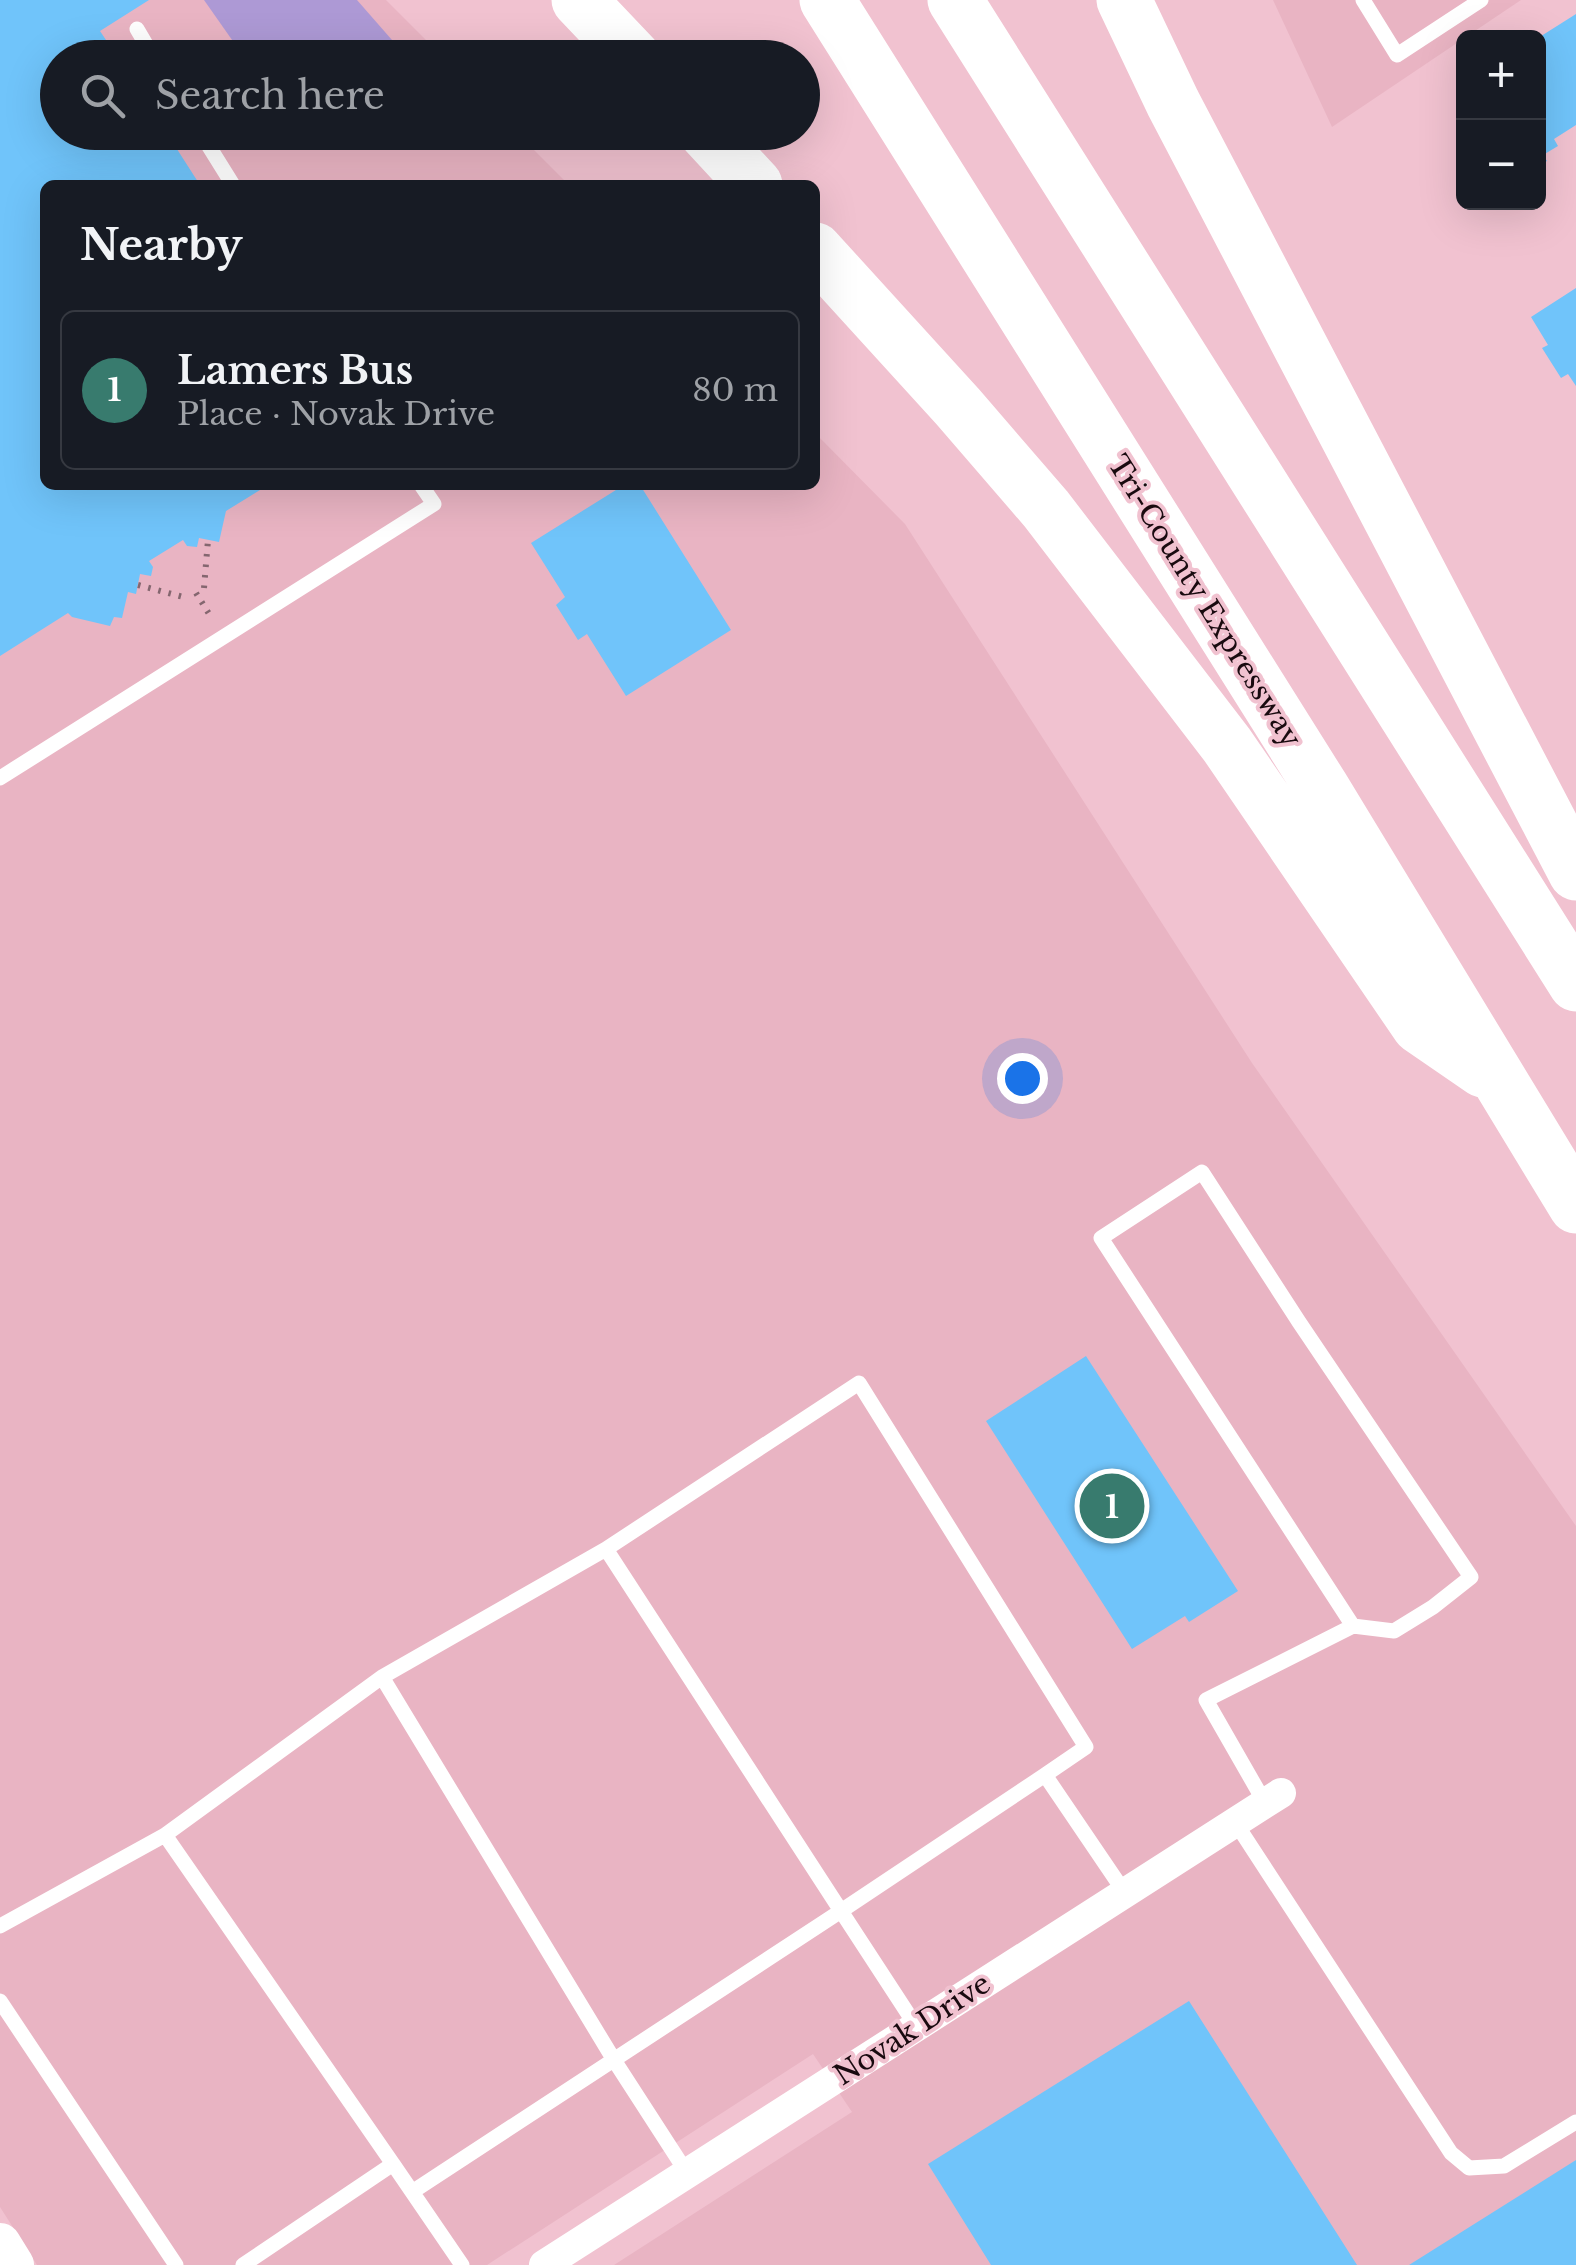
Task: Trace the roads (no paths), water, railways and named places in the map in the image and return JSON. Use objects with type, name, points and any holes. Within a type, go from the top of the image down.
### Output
[{"type":"highway","points":[[578,0],[617,40]]},
{"type":"highway","name":"Tri-County Expressway","points":[[826,0],[1322,788],[1576,1206]]},
{"type":"highway","points":[[954,0],[1576,984]]},
{"type":"highway","points":[[1124,0],[1173,102],[1576,873]]},
{"type":"highway","points":[[723,150],[751,180]]},
{"type":"highway","points":[[820,255],[1046,509],[1226,745],[1419,1026],[1498,1081]]},
{"type":"main road","points":[[0,2244],[13,2265]]},
{"type":"street","name":"Novak Drive","points":[[544,2265],[1273,1798]]},
{"type":"lane","points":[[1363,0],[1397,55],[1481,0]]},
{"type":"lane","points":[[136,29],[143,40]]},
{"type":"lane","points":[[211,150],[230,180]]},
{"type":"lane","points":[[0,778],[434,504],[425,490]]},
{"type":"lane","points":[[1273,1798],[1206,1700],[1352,1626],[1394,1632],[1471,1577],[1202,1172],[1101,1238],[1352,1626]]},
{"type":"lane","points":[[0,1926],[165,1834],[382,1677],[606,1550],[859,1383],[1086,1746],[412,2192]]},
{"type":"lane","points":[[606,1550],[916,2026]]},
{"type":"lane","points":[[382,1677],[687,2173]]},
{"type":"lane","points":[[1046,1775],[1125,1893]]},
{"type":"lane","points":[[1235,1822],[1451,2153],[1469,2168],[1504,2166],[1576,2122]]},
{"type":"lane","points":[[165,1834],[462,2265]]},
{"type":"lane","points":[[0,2000],[176,2265]]},
{"type":"lane","points":[[242,2265],[392,2164]]},
{"type":"place","name":"Lamers Bus","points":[[1112,1506]]}]
